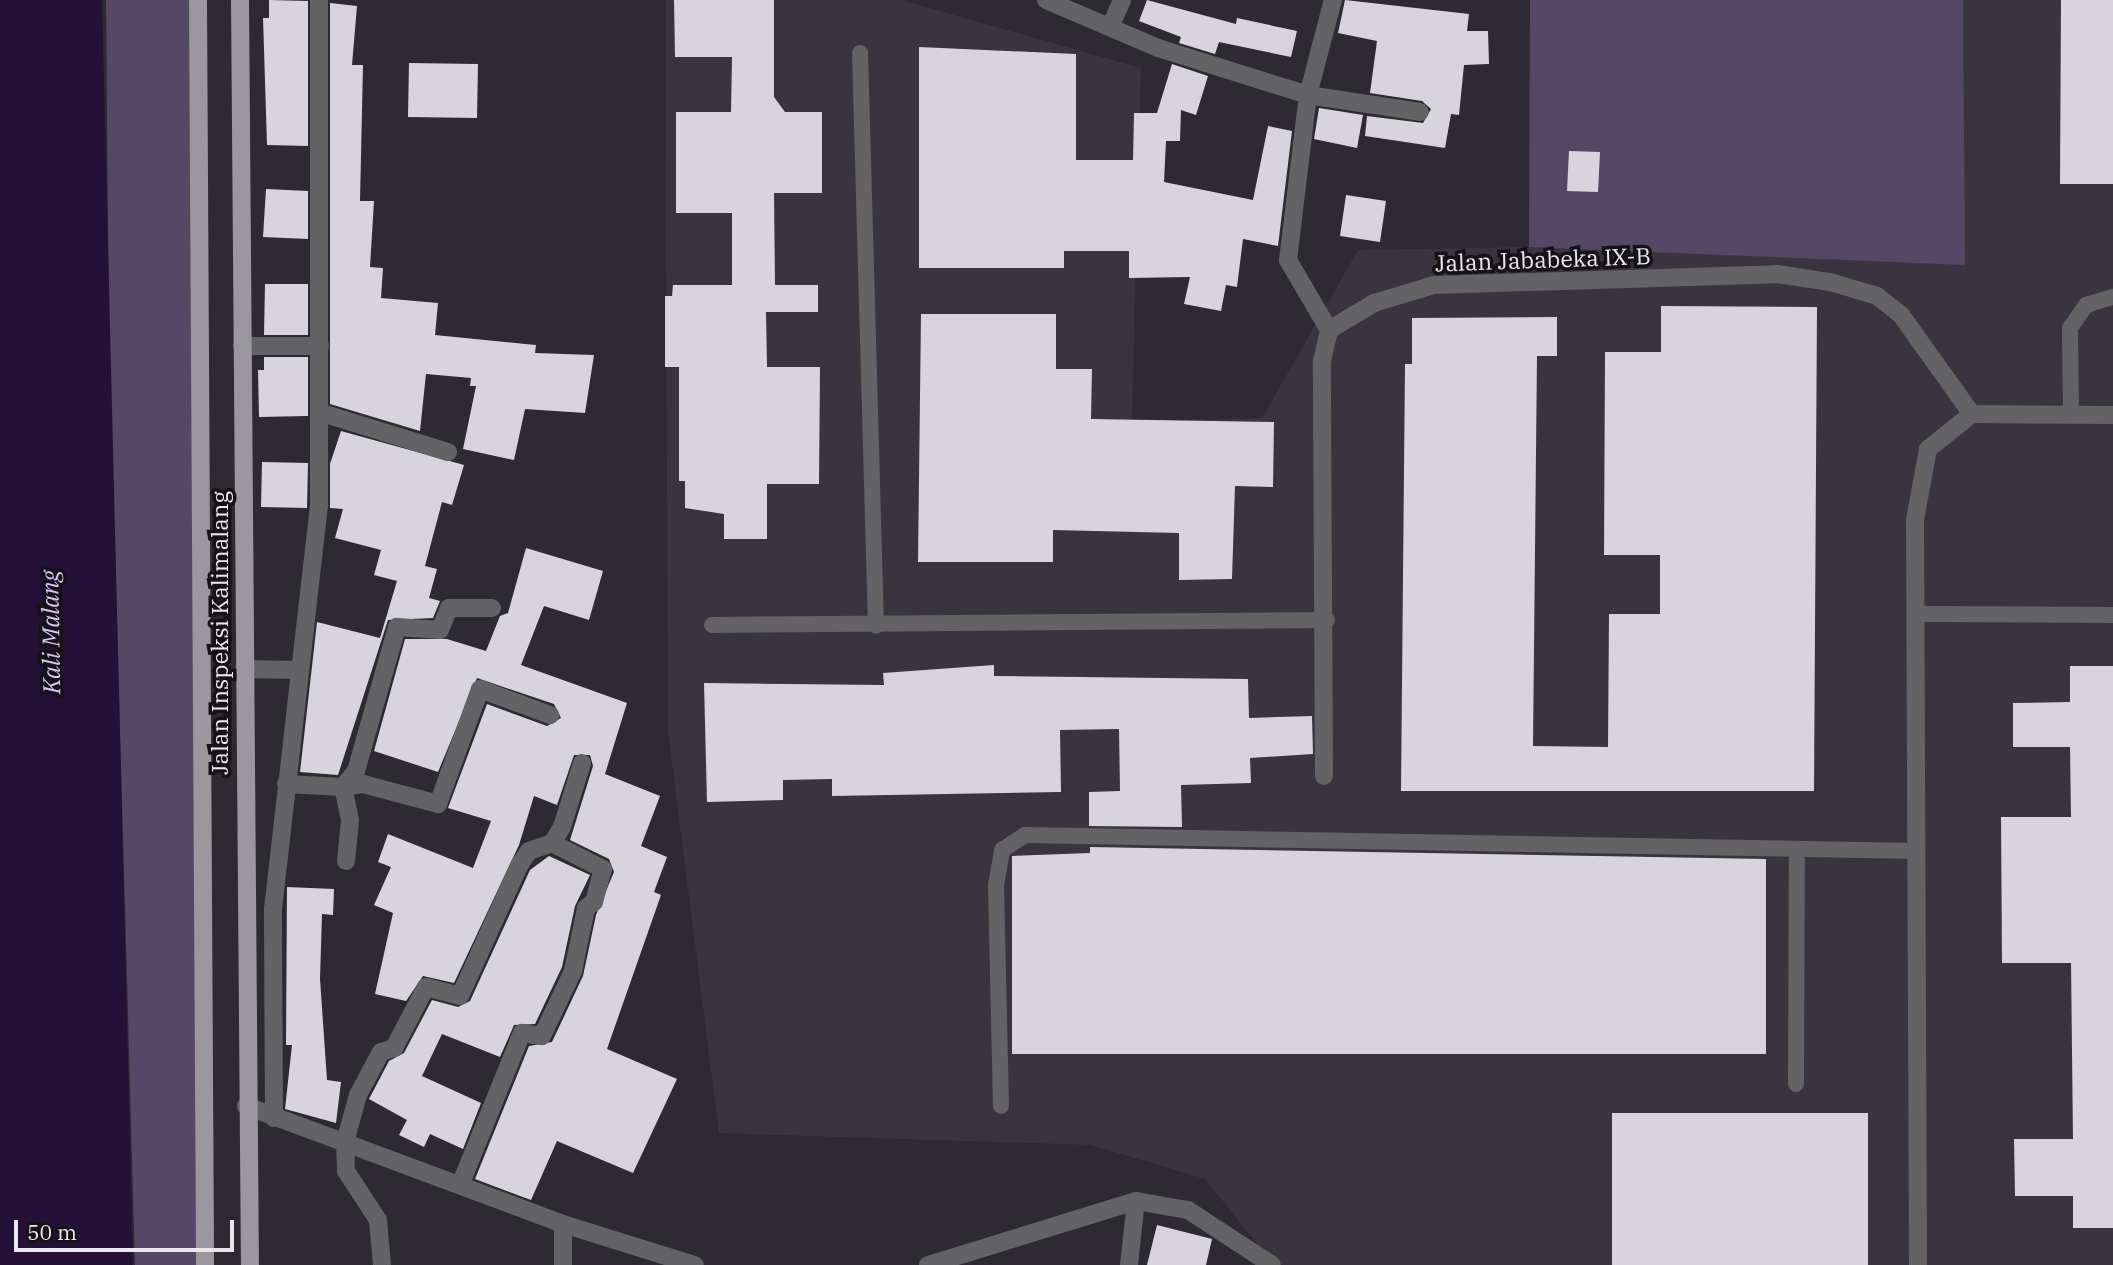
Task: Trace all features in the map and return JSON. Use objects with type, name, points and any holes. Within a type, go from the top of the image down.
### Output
[{"type":"main road","name":"Jalan Inspeksi Kalimalang","points":[[198,0],[205,1265]]},
{"type":"main road","name":"Jalan Inspeksi Kalimalang","points":[[240,0],[246,1106],[250,1265]]},
{"type":"street","points":[[274,1118],[273,909],[300,670],[315,577],[322,413],[319,0]]},
{"type":"street","points":[[1045,0],[1111,25],[1158,48],[1308,95],[1420,112]]},
{"type":"street","points":[[1111,25],[1122,0]]},
{"type":"street","points":[[1324,776],[1326,620],[1322,360],[1329,330],[1288,260],[1308,95],[1333,0]]},
{"type":"street","name":"Jalan Jababeka IX-B","points":[[1329,330],[1374,303],[1434,285],[1777,274],[1877,296],[1900,315],[1972,414]]},
{"type":"street","points":[[242,346],[320,346]]},
{"type":"street","points":[[322,413],[449,452]]},
{"type":"street","points":[[1918,1265],[1915,520],[1923,463],[1941,434],[1972,414],[2113,415]]},
{"type":"street","points":[[343,786],[356,771],[397,627],[440,630],[449,608],[492,608]]},
{"type":"street","points":[[244,669],[300,670]]},
{"type":"street","points":[[286,784],[363,784],[438,804],[480,689],[550,715]]},
{"type":"street","points":[[552,843],[582,763]]},
{"type":"street","points":[[343,786],[350,820],[346,862]]},
{"type":"street","points":[[382,1265],[378,1220],[346,1171],[345,1142],[358,1095],[381,1052],[394,1048],[411,1008],[426,987],[460,996],[520,864],[529,851],[552,843],[603,869],[594,902],[586,908],[573,971],[542,1036],[522,1033],[461,1183]]},
{"type":"street","points":[[246,1106],[461,1183],[563,1224],[695,1265]]},
{"type":"street","points":[[928,1265],[1136,1201],[1188,1210],[1272,1265]]},
{"type":"street","points":[[1129,1265],[1136,1201]]},
{"type":"street","points":[[563,1224],[563,1265]]},
{"type":"lane","points":[[860,53],[876,626]]},
{"type":"lane","points":[[2071,415],[2070,328],[2086,305],[2113,297]]},
{"type":"lane","points":[[1916,614],[2113,615]]},
{"type":"lane","points":[[712,625],[876,626],[1326,620]]},
{"type":"lane","points":[[1001,1106],[996,885],[1002,849],[1025,835],[1917,851]]},
{"type":"lane","points":[[1796,1084],[1797,849]]},
{"type":"shaded area","points":[[106,0],[198,0],[206,1265],[135,1265],[109,336]]},
{"type":"shaded area","points":[[665,0],[901,0],[1141,68],[1132,421],[1262,418],[1358,250],[1529,247],[1530,0],[2113,0],[2113,1265],[1274,1265],[1205,1179],[1091,1145],[719,1133],[668,732]]},
{"type":"shaded area","points":[[1530,0],[1963,0],[1965,265],[1529,247]]},
{"type":"water","points":[[0,0],[102,0],[133,1265],[0,1265]]},
{"type":"building","points":[[269,0],[308,1],[308,146],[267,145],[263,18],[269,18]]},
{"type":"building","points":[[674,0],[774,0],[774,97],[785,112],[822,112],[822,193],[774,193],[775,285],[818,285],[818,312],[766,312],[767,367],[820,367],[819,484],[767,484],[767,539],[724,539],[724,514],[685,508],[685,481],[679,481],[679,367],[665,367],[665,296],[672,296],[673,285],[732,285],[732,213],[676,213],[676,112],[731,112],[732,57],[675,57]]},
{"type":"building","points":[[1147,0],[1236,24],[1237,18],[1297,31],[1291,57],[1219,42],[1215,54],[1179,43],[1181,37],[1139,21]]},
{"type":"building","points":[[1345,0],[1469,14],[1467,31],[1488,31],[1489,64],[1464,65],[1459,115],[1451,114],[1445,148],[1365,136],[1367,116],[1423,123],[1431,109],[1422,101],[1370,93],[1377,41],[1338,33]]},
{"type":"building","points":[[2061,0],[2113,0],[2113,184],[2060,184]]},
{"type":"building","points":[[330,3],[357,6],[352,65],[363,65],[360,201],[374,201],[370,267],[383,268],[381,298],[438,303],[435,335],[536,345],[535,353],[594,355],[585,413],[525,409],[514,460],[463,449],[476,386],[470,386],[471,378],[426,374],[420,431],[330,404]]},
{"type":"building","points":[[919,47],[1076,54],[1076,160],[1133,160],[1134,113],[1157,113],[1172,64],[1208,76],[1196,115],[1181,110],[1180,141],[1166,141],[1164,182],[1253,200],[1268,126],[1292,131],[1278,246],[1243,239],[1237,287],[1226,285],[1221,311],[1184,304],[1190,277],[1129,278],[1129,251],[1064,251],[1064,268],[919,268]]},
{"type":"building","points":[[409,63],[478,64],[477,118],[408,117]]},
{"type":"building","points":[[1319,108],[1363,115],[1357,148],[1314,139]]},
{"type":"building","points":[[1569,151],[1600,152],[1598,192],[1567,191]]},
{"type":"building","points":[[266,189],[308,191],[308,239],[263,237]]},
{"type":"building","points":[[1346,195],[1386,201],[1380,242],[1340,236]]},
{"type":"building","points":[[265,284],[308,284],[308,335],[264,335]]},
{"type":"building","points":[[1661,306],[1817,307],[1814,791],[1401,791],[1405,364],[1412,364],[1412,318],[1557,317],[1557,356],[1537,356],[1533,746],[1608,747],[1609,614],[1660,614],[1660,555],[1604,555],[1605,352],[1661,352]]},
{"type":"building","points":[[921,314],[1056,314],[1056,369],[1092,369],[1091,419],[1274,422],[1273,487],[1235,486],[1232,579],[1179,580],[1179,533],[1053,530],[1053,562],[918,562]]},
{"type":"building","points":[[264,357],[308,357],[308,416],[259,417],[258,370],[264,370]]},
{"type":"building","points":[[341,431],[464,465],[452,505],[442,502],[425,566],[437,569],[429,598],[440,601],[433,618],[388,620],[338,775],[300,772],[317,622],[380,638],[397,581],[374,575],[381,550],[335,538],[343,509],[330,508],[330,464]]},
{"type":"building","points":[[262,462],[308,463],[307,508],[261,507]]},
{"type":"building","points":[[526,548],[603,571],[589,620],[544,606],[521,665],[627,703],[605,774],[660,796],[641,846],[667,857],[654,892],[661,895],[607,1049],[677,1079],[633,1173],[557,1141],[531,1200],[475,1179],[529,1046],[552,1042],[583,976],[596,915],[614,872],[609,859],[570,840],[593,766],[590,755],[574,755],[557,805],[534,796],[519,845],[454,983],[423,976],[406,1001],[375,994],[393,913],[374,905],[391,867],[378,862],[388,834],[473,868],[491,821],[448,808],[487,704],[547,726],[561,718],[554,704],[477,678],[438,772],[374,751],[405,639],[447,639],[486,651],[500,616],[508,613]]},
{"type":"building","points":[[994,665],[994,676],[1248,679],[1249,718],[1312,716],[1313,754],[1250,758],[1251,783],[1181,785],[1182,827],[1089,826],[1089,792],[1120,791],[1119,729],[1060,730],[1061,792],[832,796],[832,779],[783,780],[783,800],[707,802],[704,683],[884,685],[883,673]]},
{"type":"building","points":[[2070,666],[2113,666],[2113,1228],[2073,1228],[2073,1196],[2015,1196],[2014,1139],[2073,1139],[2071,963],[2002,963],[2001,817],[2071,817],[2070,747],[2013,747],[2013,703],[2070,702]]},
{"type":"building","points":[[1090,847],[1766,859],[1766,1054],[1012,1054],[1012,856],[1090,853]]},
{"type":"building","points":[[549,856],[590,875],[575,906],[562,967],[535,1024],[514,1025],[500,1057],[442,1034],[422,1076],[481,1103],[463,1149],[430,1134],[424,1147],[399,1135],[407,1120],[369,1099],[389,1061],[404,1053],[432,1000],[458,1007],[470,1001],[530,870]]},
{"type":"building","points":[[287,887],[334,889],[333,915],[322,914],[320,979],[327,1080],[341,1082],[336,1123],[285,1109],[292,1045],[286,1045]]},
{"type":"building","points":[[1612,1113],[1868,1113],[1868,1265],[1612,1265]]},
{"type":"building","points":[[1157,1225],[1212,1239],[1206,1265],[1147,1265]]},
{"type":"waterway","name":"Kali Malang","points":[[40,0],[58,1010]]}]
